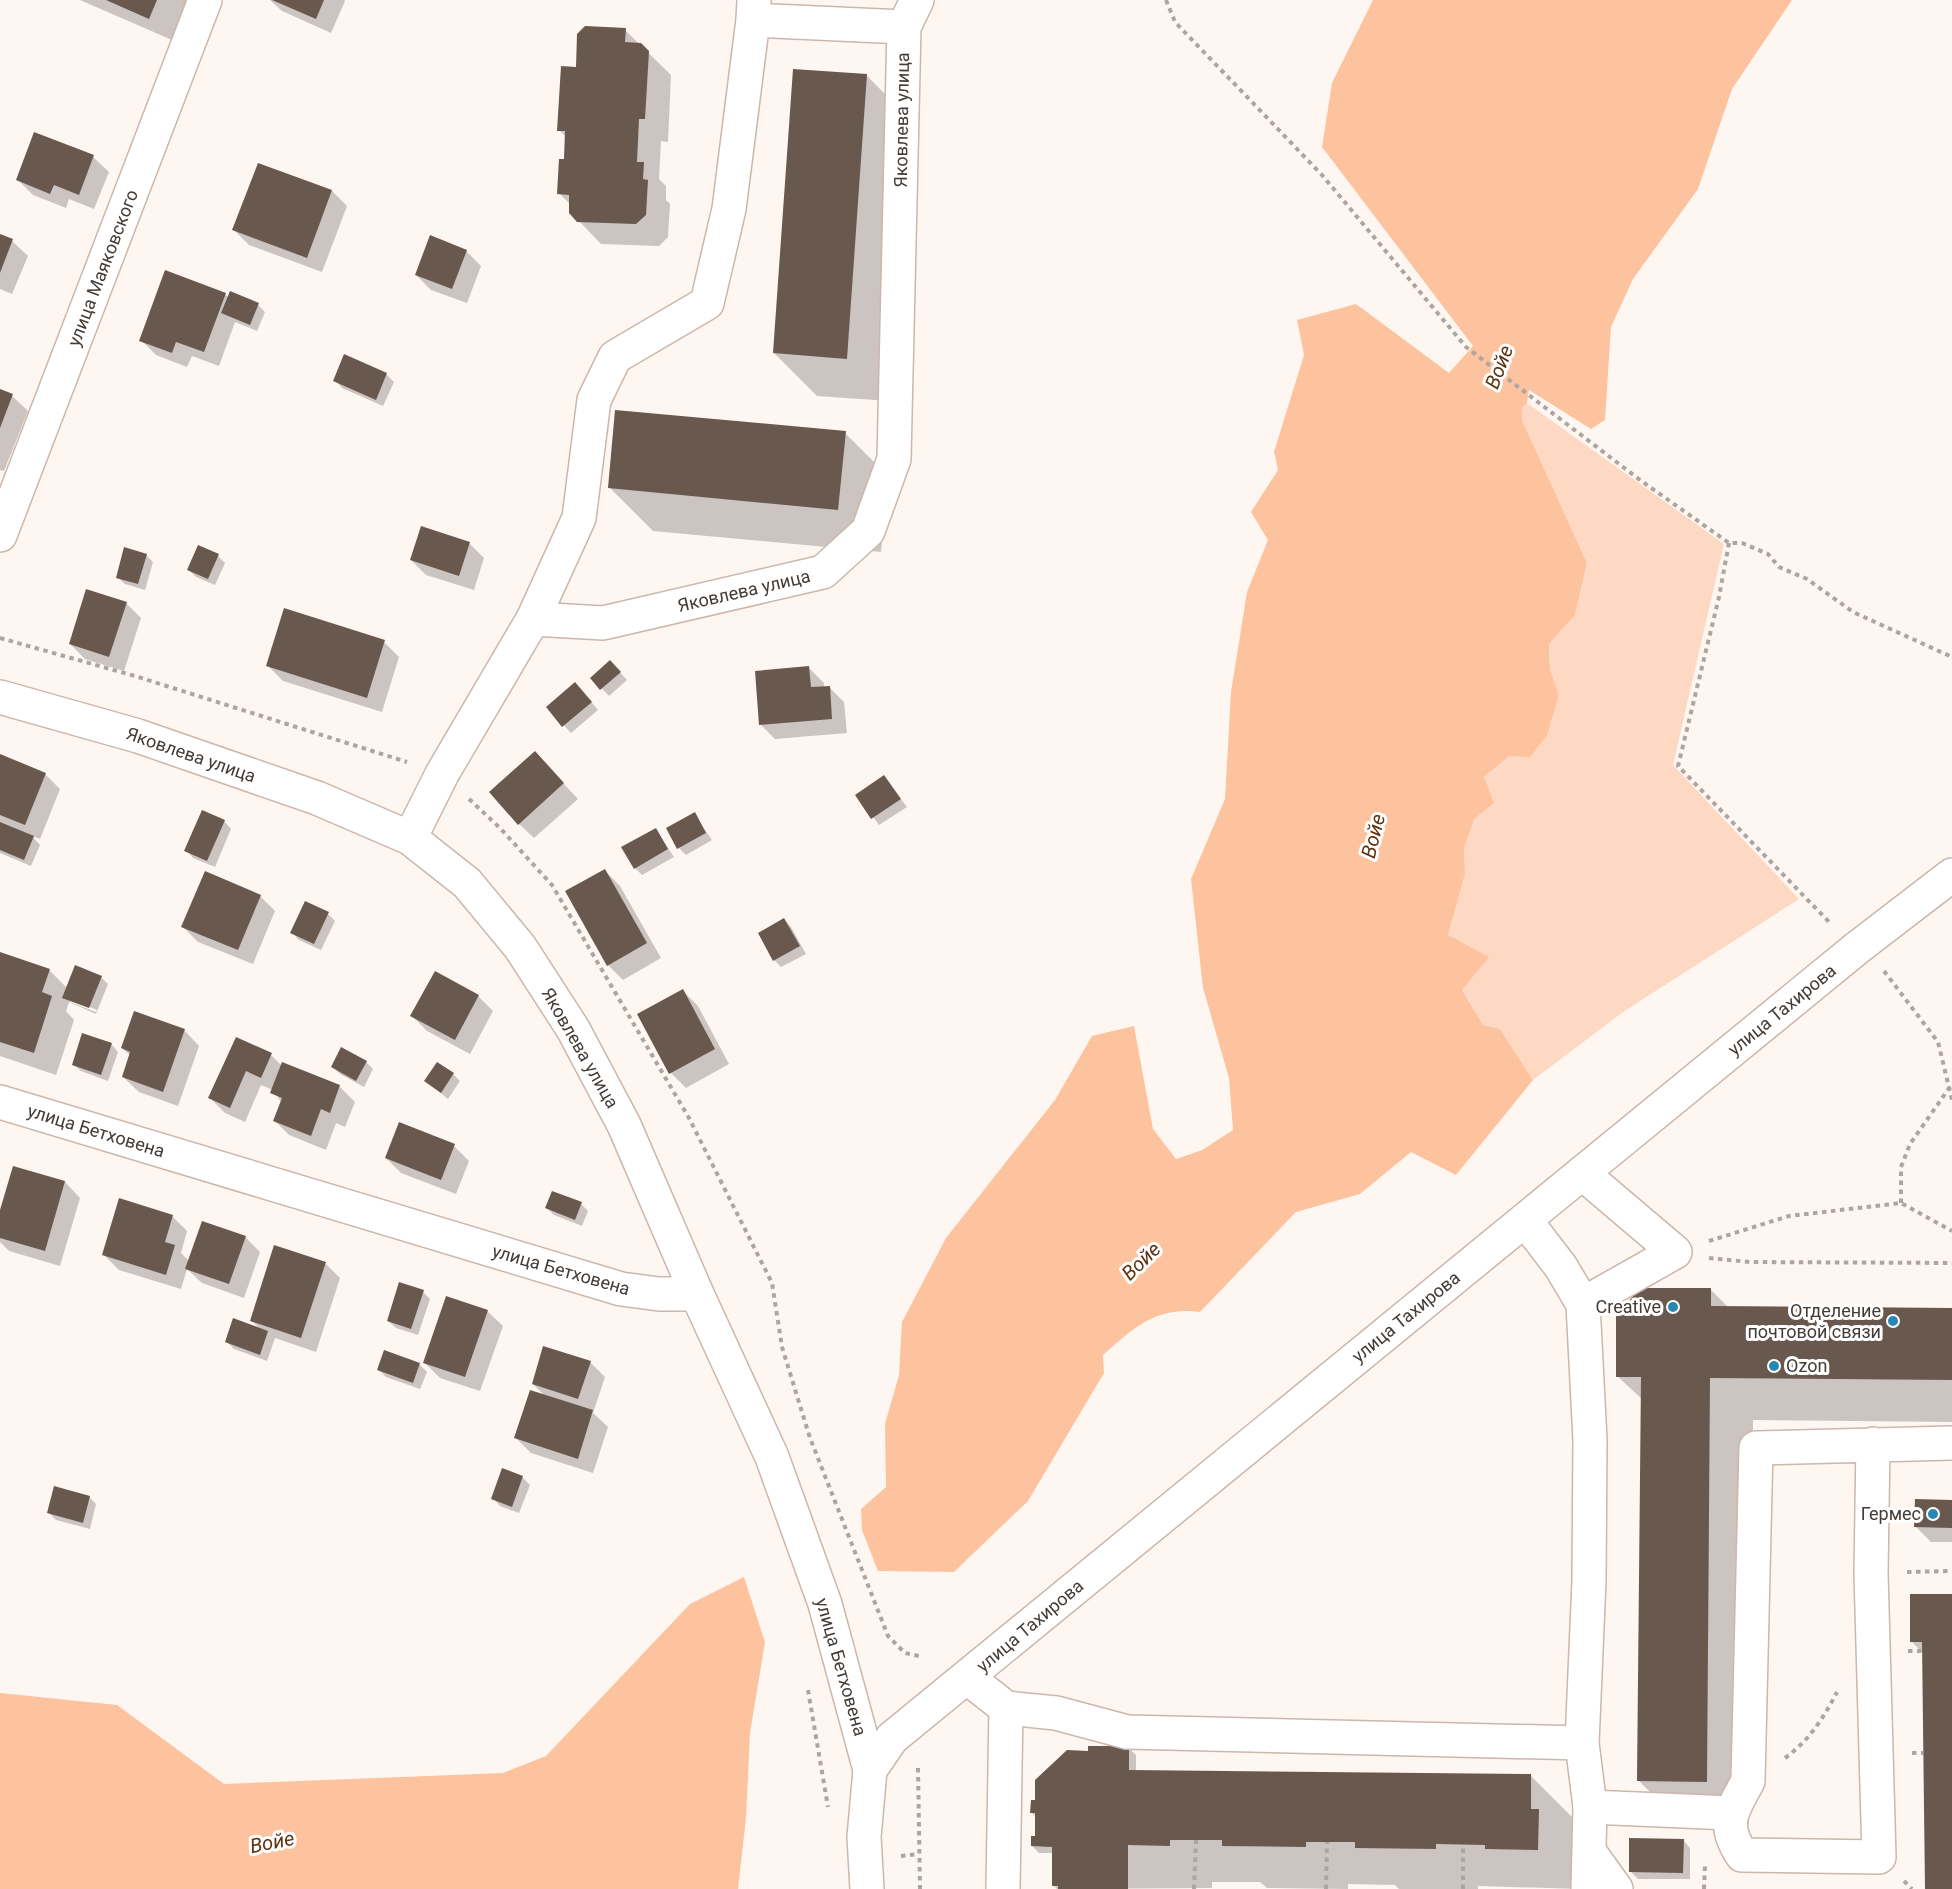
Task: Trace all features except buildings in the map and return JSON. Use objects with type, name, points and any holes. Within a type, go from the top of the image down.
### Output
[{"type":"street","name":"улица Маяковского","points":[[0,535],[205,0]]},
{"type":"street","points":[[410,838],[442,774],[533,619],[579,518],[594,400],[615,357],[707,303],[729,209],[754,10],[910,14]]},
{"type":"street","name":"Яковлева улица","points":[[533,619],[603,623],[823,572],[868,531],[894,459],[910,14]]},
{"type":"street","name":"Яковлева улица","points":[[0,697],[149,740],[317,798],[410,838],[467,884],[520,947],[573,1029],[624,1125],[697,1294]]},
{"type":"street","name":"улица Тахирова","points":[[870,1770],[892,1738],[968,1678],[1118,1551],[1857,948],[1952,875]]},
{"type":"street","name":"улица Бетховена","points":[[0,1102],[621,1289],[659,1294],[697,1294],[776,1468],[825,1604],[870,1770],[864,1837],[867,1889]]},
{"type":"street","points":[[1582,1173],[1675,1252],[1584,1304]]},
{"type":"street","points":[[1526,1220],[1561,1267],[1584,1304],[1590,1440],[1589,1581],[1582,1743],[1590,1807],[1591,1854],[1588,1889]]},
{"type":"street","points":[[1873,1444],[1870,1573],[1879,1857],[1742,1855],[1731,1838],[1731,1813],[1748,1781],[1756,1448],[1873,1444],[1952,1443]]},
{"type":"street","points":[[968,1678],[1006,1708],[1056,1713],[1127,1732],[1582,1743]]},
{"type":"street","points":[[1003,1889],[1006,1708]]},
{"type":"street","points":[[1590,1807],[1731,1813]]},
{"type":"street","points":[[1591,1854],[1616,1889]]},
{"type":"path","points":[[1166,0],[1175,22],[1322,176],[1466,347],[1640,480],[1729,543],[1742,543],[1768,554],[1779,567],[1807,579],[1852,612],[1952,657]]},
{"type":"path","points":[[1729,543],[1719,597],[1678,766],[1817,912],[1891,977],[1938,1042],[1951,1086],[1952,1100]]},
{"type":"path","points":[[1901,1203],[1901,1167],[1907,1152],[1951,1086]]},
{"type":"path","points":[[1675,1252],[1790,1216],[1901,1203],[1952,1231]]},
{"type":"path","points":[[1675,1252],[1750,1262],[1952,1263]]},
{"type":"path","points":[[1870,1573],[1952,1571]]},
{"type":"path","points":[[1748,1781],[1795,1751],[1823,1719],[1846,1673],[1873,1647]]},
{"type":"path","points":[[808,1689],[828,1811]]},
{"type":"path","points":[[918,1768],[920,1889]]},
{"type":"path","points":[[1194,1889],[1196,1840]]},
{"type":"path","points":[[1326,1889],[1327,1842]]},
{"type":"path","points":[[1463,1844],[1463,1889]]},
{"type":"shaded area","points":[[1527,403],[1724,544],[1673,765],[1799,899],[1623,1012],[1533,1080],[1500,1029],[1483,1025],[1462,990],[1448,935],[1465,874],[1464,848],[1484,777],[1509,756],[1559,695],[1550,670],[1549,644],[1575,615],[1587,563],[1522,420],[1522,408]]},
{"type":"water","name":"Войе","points":[[1373,0],[1792,0],[1732,89],[1698,189],[1633,279],[1611,327],[1605,420],[1591,429],[1529,390],[1527,403],[1522,408],[1522,420],[1587,563],[1575,615],[1549,644],[1550,670],[1559,695],[1547,735],[1530,757],[1509,756],[1484,777],[1494,803],[1474,819],[1464,848],[1465,874],[1448,935],[1489,957],[1462,990],[1483,1025],[1500,1029],[1533,1080],[1456,1175],[1411,1152],[1360,1194],[1296,1212],[1200,1312],[1171,1312],[1158,1316],[1136,1328],[1103,1355],[1104,1373],[1028,1501],[954,1572],[878,1571],[862,1530],[861,1509],[886,1487],[885,1424],[899,1375],[902,1322],[946,1238],[1055,1100],[1092,1036],[1134,1026],[1153,1129],[1176,1159],[1202,1150],[1233,1130],[1229,1078],[1203,988],[1191,879],[1225,799],[1231,692],[1247,592],[1268,540],[1251,512],[1278,470],[1274,452],[1304,355],[1297,320],[1356,304],[1449,373],[1473,346],[1322,147],[1332,83]]},
{"type":"water","name":"Войе","points":[[744,1577],[765,1642],[750,1733],[746,1818],[738,1889],[0,1889],[0,1693],[117,1705],[224,1784],[503,1773],[546,1756],[690,1604]]},
{"type":"place","name":"Creative","points":[[1673,1307]]},
{"type":"place","name":"Отделение почтовой связи","points":[[1893,1321]]},
{"type":"place","name":"Ozon","points":[[1774,1366]]},
{"type":"place","name":"Гермес","points":[[1933,1514]]}]
